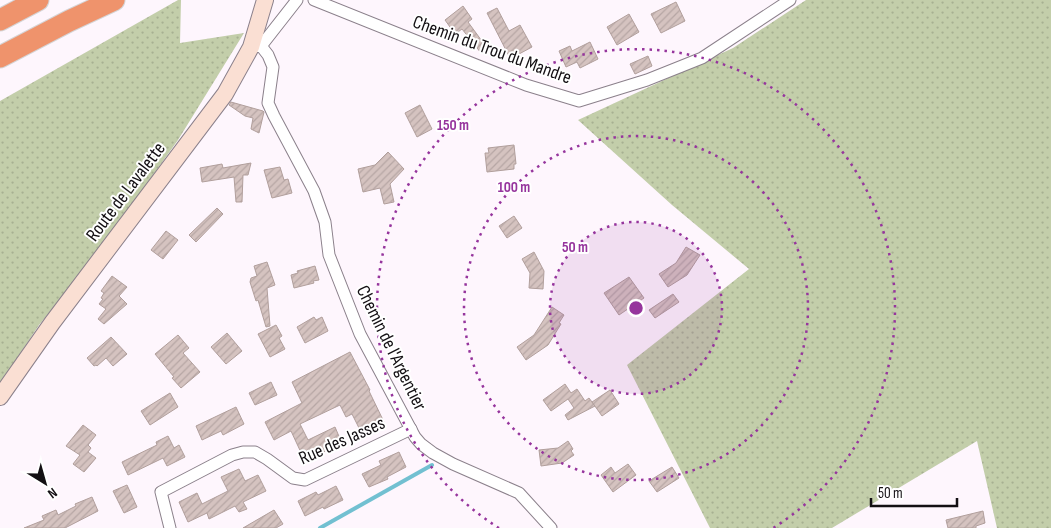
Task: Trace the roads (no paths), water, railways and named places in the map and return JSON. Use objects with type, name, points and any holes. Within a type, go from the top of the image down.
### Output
[{"type":"highway","points":[[0,20],[38,0]]},
{"type":"highway","points":[[0,56],[114,0]]},
{"type":"main road","name":"Route de Lavalette","points":[[0,397],[52,323],[225,94],[256,47],[265,0]]},
{"type":"street","points":[[256,47],[297,0]]},
{"type":"street","name":"Chemin du Trou du Mandre","points":[[314,0],[526,85],[579,101],[647,80],[702,58],[790,0]]},
{"type":"street","name":"Chemin de l'Argentier","points":[[256,47],[268,55],[273,67],[268,103],[314,191],[325,222],[329,255],[360,334],[415,437],[432,453],[519,493],[551,528]]},
{"type":"street","name":"Rue des Jasses","points":[[170,528],[161,492],[232,455],[243,452],[255,452],[267,458],[293,478],[305,480],[411,428]]},
{"type":"waterway","points":[[320,528],[432,465]]}]
